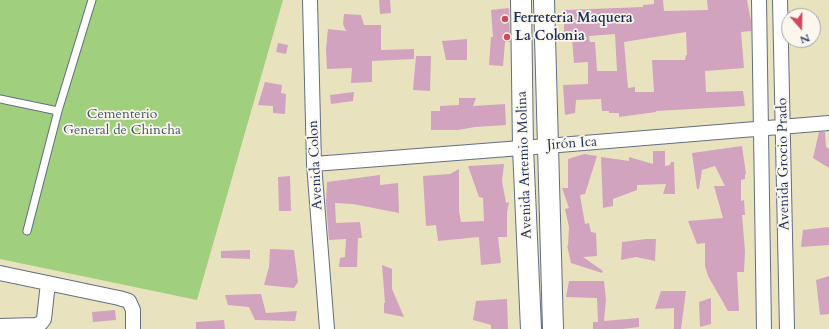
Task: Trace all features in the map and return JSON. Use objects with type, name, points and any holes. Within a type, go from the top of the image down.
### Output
[{"type":"street","name":"Avenida Colon","points":[[310,0],[314,164],[327,329]]},
{"type":"street","name":"Avenida Artemio Molina","points":[[521,0],[523,148],[531,329]]},
{"type":"street","name":"Avenida Artemio Molina","points":[[544,0],[553,329]]},
{"type":"street","name":"Avenida Grocio Prado","points":[[759,0],[764,329]]},
{"type":"street","name":"Avenida Grocio Prado","points":[[780,0],[788,329]]},
{"type":"street","name":"Jirón Ica","points":[[314,164],[829,123]]},
{"type":"street","points":[[0,273],[129,301],[133,310],[133,329]]},
{"type":"street","points":[[0,326],[36,325],[41,323],[44,319],[48,283]]},
{"type":"lane","points":[[27,231],[58,112],[92,0]]},
{"type":"lane","points":[[0,99],[58,112]]},
{"type":"green space","name":"Cementerio General de Chincha","points":[[0,0],[283,0],[197,300],[0,259]]},
{"type":"building","points":[[379,0],[390,0],[391,13],[380,14]]},
{"type":"building","points":[[654,0],[663,0],[664,11],[708,10],[707,0],[747,0],[751,21],[751,31],[741,32],[744,68],[705,71],[706,92],[743,91],[745,106],[656,111],[619,117],[619,113],[602,111],[601,99],[576,100],[575,113],[565,115],[563,85],[588,84],[588,62],[574,63],[572,38],[564,38],[564,10],[643,7],[643,5],[654,4]],"holes":[[[686,32],[687,55],[685,60],[652,60],[654,92],[635,92],[635,87],[628,88],[624,42]],[[615,34],[617,71],[597,71],[595,42],[590,42],[589,36]]]},
{"type":"building","points":[[509,8],[510,42],[505,42],[503,66],[489,65],[491,37],[493,37],[491,10]]},
{"type":"building","points":[[344,14],[361,15],[364,25],[381,25],[381,50],[414,49],[414,59],[372,61],[372,82],[351,83],[352,68],[327,69],[326,49],[328,29],[346,31],[343,24]]},
{"type":"building","points":[[467,39],[467,60],[446,60],[442,41]]},
{"type":"building","points":[[278,43],[288,45],[286,54],[276,52]]},
{"type":"building","points":[[416,56],[431,56],[430,91],[413,90]]},
{"type":"building","points":[[265,82],[282,85],[281,93],[286,94],[285,114],[273,113],[273,106],[258,105]]},
{"type":"building","points":[[354,92],[353,101],[331,104],[330,95]]},
{"type":"building","points":[[459,98],[476,98],[473,106],[505,104],[506,125],[475,127],[458,130],[431,130],[431,111],[440,111],[440,106],[459,105]]},
{"type":"building","points":[[819,132],[825,132],[826,147],[829,149],[829,168],[813,158]]},
{"type":"building","points":[[742,146],[746,174],[745,179],[741,180],[741,201],[744,200],[745,215],[742,215],[745,251],[744,272],[737,272],[739,311],[728,311],[708,276],[705,266],[705,243],[697,244],[688,221],[723,218],[714,186],[725,186],[715,166],[702,170],[699,189],[697,189],[692,153]]},
{"type":"building","points":[[653,151],[665,151],[665,166],[670,165],[671,162],[674,162],[675,194],[663,194],[666,184],[637,185],[637,190],[613,199],[613,206],[603,208],[601,157],[629,161],[629,157],[653,164]]},
{"type":"building","points":[[584,154],[597,156],[585,194],[580,195],[585,224],[589,223],[591,232],[596,233],[597,256],[583,257],[603,271],[602,273],[571,263],[567,245],[568,246],[569,227],[565,209],[569,208],[562,188],[568,188],[568,159]]},
{"type":"building","points":[[504,164],[502,181],[506,203],[509,202],[507,212],[507,237],[498,237],[501,263],[481,265],[479,237],[438,241],[436,225],[426,226],[423,176],[450,174],[459,169],[459,211],[461,222],[484,221],[483,198],[479,197],[468,166]]},
{"type":"building","points":[[380,175],[380,185],[398,183],[399,213],[353,204],[335,203],[336,223],[360,222],[362,238],[358,238],[357,267],[339,267],[340,258],[345,257],[346,239],[329,240],[326,203],[327,182]]},
{"type":"building","points":[[290,176],[291,211],[279,211],[278,177]]},
{"type":"building","points":[[829,227],[829,245],[801,247],[803,230]]},
{"type":"building","points":[[656,239],[655,261],[636,257],[621,260],[622,242]]},
{"type":"building","points":[[270,249],[294,250],[298,282],[294,288],[264,285],[269,267]]},
{"type":"building","points":[[250,250],[250,259],[221,258],[221,251]]},
{"type":"building","points":[[382,265],[392,269],[392,289],[404,317],[384,313],[385,303]]},
{"type":"building","points":[[829,276],[829,314],[820,315],[816,280]]},
{"type":"building","points":[[569,281],[604,281],[606,299],[604,321],[639,318],[639,327],[622,329],[593,329],[593,322],[598,322],[597,298],[566,297]]},
{"type":"building","points":[[661,291],[686,291],[681,329],[674,329],[674,308],[655,309]]},
{"type":"building","points":[[261,294],[266,313],[297,311],[295,321],[255,320],[249,307],[228,305],[225,295]]},
{"type":"building","points":[[711,298],[711,324],[700,327],[699,302]]},
{"type":"building","points":[[507,299],[508,329],[491,329],[491,325],[473,320],[476,301]]},
{"type":"building","points":[[115,310],[116,320],[93,322],[92,312]]},
{"type":"building","points":[[224,320],[225,329],[196,329],[196,322]]},
{"type":"place","name":"Ferreteria Maquera","points":[[505,19]]},
{"type":"place","name":"La Colonia","points":[[507,37]]}]
